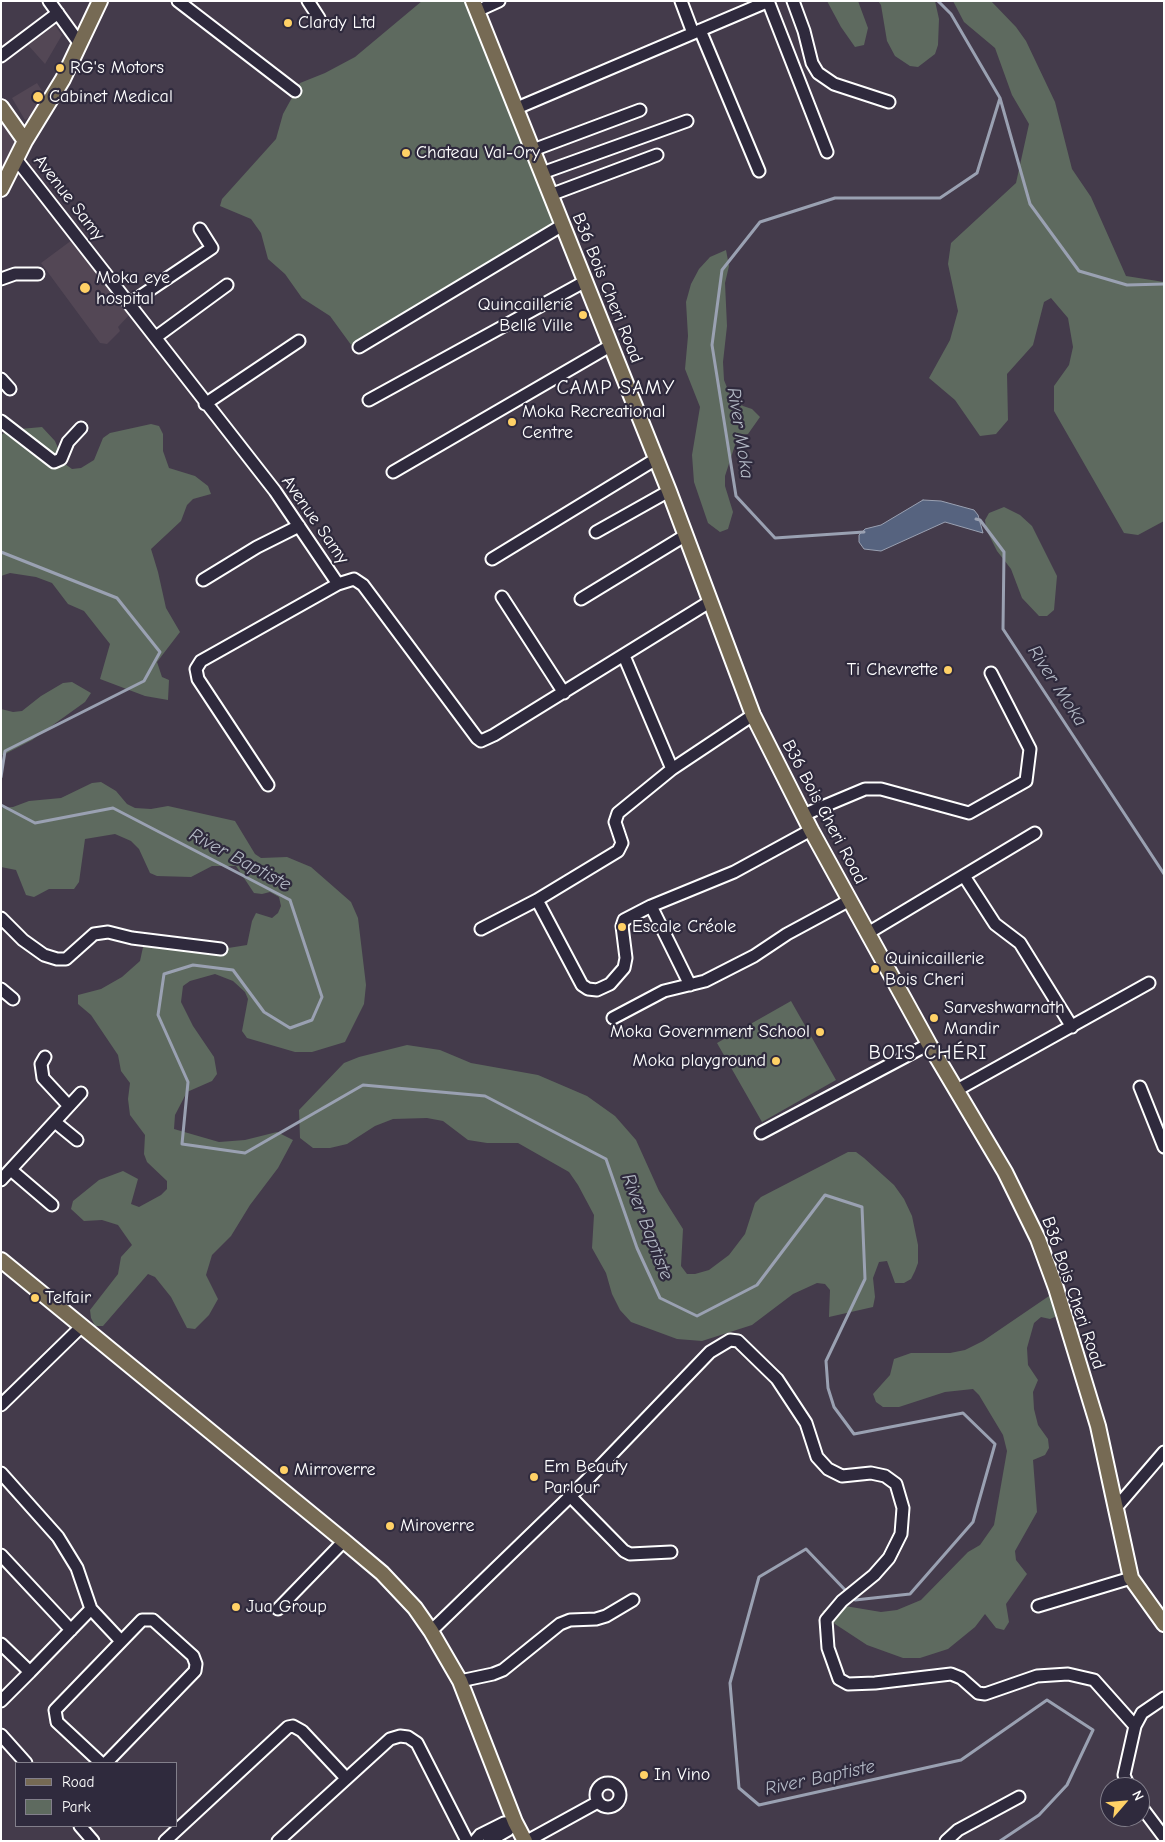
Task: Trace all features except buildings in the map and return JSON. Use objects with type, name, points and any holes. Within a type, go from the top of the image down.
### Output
[{"type":"main road","points":[[1,189],[25,141],[63,80],[100,1]]},
{"type":"main road","name":"B36 Bois Cheri Road","points":[[475,6],[517,108],[561,226],[686,535],[753,715],[811,830],[929,1044],[1005,1172],[1038,1239],[1056,1288],[1098,1426],[1131,1578],[1164,1624]]},
{"type":"main road","points":[[1,107],[25,141]]},
{"type":"main road","points":[[1,1260],[382,1573],[414,1608],[431,1631],[460,1681],[515,1822],[526,1841]]},
{"type":"street","points":[[49,1],[80,44]]},
{"type":"street","points":[[178,1],[295,91]]},
{"type":"street","points":[[308,1],[320,18]]},
{"type":"street","points":[[475,6],[499,1]]},
{"type":"street","points":[[681,1],[759,171]]},
{"type":"street","points":[[517,108],[769,1],[827,152]]},
{"type":"street","points":[[793,1],[804,31],[812,63],[820,75],[834,84],[889,102]]},
{"type":"street","points":[[1,56],[58,14]]},
{"type":"street","points":[[533,150],[640,110]]},
{"type":"street","points":[[542,173],[687,121]]},
{"type":"street","points":[[550,195],[657,155]]},
{"type":"street","name":"Avenue Samy","points":[[16,159],[156,337],[205,404],[275,491],[338,584],[354,579],[363,585],[481,741],[564,693],[711,601]]},
{"type":"street","points":[[359,347],[561,226]]},
{"type":"street","points":[[129,304],[212,248],[200,229]]},
{"type":"street","points":[[1,279],[15,274],[38,274]]},
{"type":"street","points":[[369,400],[584,282]]},
{"type":"street","points":[[156,337],[227,284]]},
{"type":"street","points":[[205,404],[299,341]]},
{"type":"street","points":[[393,472],[610,346]]},
{"type":"street","points":[[1,380],[10,389]]},
{"type":"street","points":[[1,421],[54,462],[61,459],[68,442],[81,428]]},
{"type":"street","points":[[492,559],[656,459]]},
{"type":"street","points":[[596,532],[668,491]]},
{"type":"street","points":[[203,580],[257,547],[299,526]]},
{"type":"street","points":[[581,599],[686,535]]},
{"type":"street","points":[[268,785],[198,679],[196,669],[201,661],[338,584]]},
{"type":"street","points":[[502,597],[564,693]]},
{"type":"street","points":[[624,656],[672,769]]},
{"type":"street","points":[[803,815],[865,789],[881,790],[969,813],[1026,781],[1030,749],[992,673]]},
{"type":"street","points":[[481,929],[537,900],[618,851],[622,844],[615,822],[618,813],[672,769],[753,715]]},
{"type":"street","points":[[537,900],[571,968],[582,985],[588,989],[597,990],[610,984],[624,968],[626,958],[622,923],[651,906],[734,872],[811,830]]},
{"type":"street","points":[[868,933],[1035,834]]},
{"type":"street","points":[[964,876],[995,924],[1020,943],[1072,1027]]},
{"type":"street","points":[[612,1018],[664,991],[705,981],[754,956],[787,934],[850,900]]},
{"type":"street","points":[[651,906],[690,985]]},
{"type":"street","points":[[1,918],[23,940],[44,955],[57,959],[66,959],[94,934],[108,932],[132,938],[221,949]]},
{"type":"street","points":[[957,1090],[1149,983]]},
{"type":"street","points":[[1,989],[13,999]]},
{"type":"street","points":[[761,1133],[929,1044]]},
{"type":"street","points":[[45,1057],[41,1064],[43,1078],[69,1106]]},
{"type":"street","points":[[1140,1087],[1164,1147]]},
{"type":"street","points":[[1,1180],[81,1093]]},
{"type":"street","points":[[54,1122],[77,1140]]},
{"type":"street","points":[[11,1170],[52,1206]]},
{"type":"street","points":[[1,1405],[82,1326]]},
{"type":"street","points":[[431,1631],[570,1496],[710,1352],[730,1340],[738,1341],[777,1379],[794,1402],[806,1423],[817,1457],[828,1469],[842,1476],[871,1473],[885,1476],[896,1484],[904,1508],[901,1534],[889,1558],[874,1575],[842,1601],[826,1620],[828,1648],[839,1679],[848,1684],[875,1683],[951,1674],[961,1678],[978,1693],[985,1694],[1037,1676],[1068,1674],[1094,1680],[1135,1726]]},
{"type":"street","points":[[1115,1508],[1164,1452]]},
{"type":"street","points":[[1,1473],[58,1537],[71,1556],[91,1609],[121,1641]]},
{"type":"street","points":[[570,1496],[624,1551],[630,1554],[671,1552]]},
{"type":"street","points":[[278,1608],[344,1541]]},
{"type":"street","points":[[1,1555],[71,1630]]},
{"type":"street","points":[[1038,1606],[1131,1578]]},
{"type":"street","points":[[460,1681],[503,1670],[560,1624],[570,1620],[596,1619],[606,1616],[633,1600]]},
{"type":"street","points":[[1,1701],[91,1609]]},
{"type":"street","points":[[100,1762],[57,1722],[55,1710],[142,1620],[153,1620],[193,1656],[196,1664],[195,1671],[107,1762]]},
{"type":"street","points":[[1,1644],[30,1672]]},
{"type":"street","points":[[1125,1777],[1135,1726],[1142,1713],[1164,1698]]},
{"type":"street","points":[[166,1841],[288,1727],[293,1726],[302,1731],[346,1778]]},
{"type":"street","points":[[1,1735],[25,1762]]},
{"type":"street","points":[[278,1841],[390,1739],[400,1736],[408,1737],[418,1743],[468,1841]]},
{"type":"street","points":[[946,1841],[958,1830],[1019,1796]]},
{"type":"street","points":[[526,1841],[598,1802]]},
{"type":"street","points":[[1150,1818],[1164,1837]]},
{"type":"street","points":[[475,1841],[480,1835],[504,1823],[515,1822]]},
{"type":"street","points":[[489,1841],[508,1830],[515,1822]]},
{"type":"street","points":[[81,1827],[93,1841]]},
{"type":"shaded area","points":[[54,24],[62,35],[45,64],[28,45]]},
{"type":"shaded area","points":[[37,83],[44,94],[36,113],[25,120],[12,98]]},
{"type":"shaded area","points":[[1,121],[18,146],[1,181]]},
{"type":"shaded area","name":"Moka eye hospital","points":[[72,240],[130,314],[118,327],[120,331],[107,344],[100,343],[41,263]]},
{"type":"green space","points":[[422,1],[469,1],[563,231],[357,353],[330,316],[302,298],[285,274],[268,259],[261,233],[251,219],[220,206],[222,199],[276,139],[283,114],[300,83],[325,73],[355,57]]},
{"type":"green space","points":[[827,1],[858,1],[868,28],[864,45],[855,47],[841,27]]},
{"type":"green space","points":[[878,1],[935,1],[939,19],[938,45],[935,54],[918,67],[910,66],[895,56],[887,41],[881,5]]},
{"type":"green space","points":[[953,1],[991,1],[1016,27],[1026,41],[1055,102],[1072,169],[1091,197],[1126,276],[1164,282],[1164,521],[1138,535],[1124,533],[1054,411],[1054,386],[1069,365],[1073,347],[1068,318],[1051,298],[1044,302],[1033,345],[1007,374],[1008,420],[996,434],[980,436],[955,400],[929,378],[950,340],[958,311],[948,264],[951,243],[1016,183],[1029,124],[1012,95],[995,48],[964,22]]},
{"type":"green space","points":[[726,250],[729,266],[725,283],[727,326],[723,362],[724,380],[730,395],[743,406],[752,409],[760,417],[748,434],[740,435],[736,442],[725,476],[725,486],[733,512],[728,529],[720,532],[708,523],[694,482],[692,455],[700,407],[685,369],[688,336],[686,302],[691,284],[699,269],[710,257]]},
{"type":"green space","points":[[151,424],[159,426],[163,434],[163,451],[169,468],[195,476],[208,486],[211,494],[193,499],[187,505],[181,521],[151,549],[166,608],[180,632],[157,662],[162,677],[169,680],[168,700],[145,696],[100,679],[110,644],[84,611],[68,604],[52,583],[36,577],[10,573],[1,576],[1,435],[9,430],[42,427],[55,441],[65,464],[72,469],[81,468],[94,460],[103,438],[110,433]]},
{"type":"green space","points":[[1004,507],[1020,515],[1032,526],[1057,576],[1054,610],[1047,616],[1039,616],[1022,598],[1011,569],[997,551],[986,529],[985,520],[989,513]]},
{"type":"green space","points":[[72,682],[91,693],[85,702],[32,740],[1,756],[1,709],[13,712],[22,711],[41,696],[63,683]]},
{"type":"green space","points":[[101,782],[116,791],[127,804],[135,808],[151,809],[168,806],[235,821],[255,854],[261,858],[287,857],[311,867],[351,902],[358,918],[366,985],[364,1004],[345,1042],[312,1052],[295,1052],[247,1038],[242,1031],[248,999],[245,992],[233,981],[215,974],[190,981],[183,986],[181,1002],[193,1026],[214,1057],[217,1074],[212,1081],[187,1092],[175,1115],[174,1129],[219,1142],[245,1140],[277,1132],[293,1140],[278,1168],[250,1205],[231,1236],[212,1255],[206,1275],[218,1299],[209,1315],[195,1329],[187,1328],[171,1297],[155,1277],[148,1274],[103,1326],[95,1326],[91,1318],[90,1310],[118,1274],[121,1257],[132,1245],[118,1225],[102,1220],[84,1221],[71,1209],[73,1201],[99,1180],[123,1171],[138,1179],[131,1204],[139,1207],[161,1195],[167,1189],[167,1181],[147,1162],[144,1154],[145,1135],[130,1115],[128,1099],[130,1083],[121,1071],[118,1055],[91,1015],[78,1004],[78,995],[101,989],[122,977],[140,961],[145,938],[222,949],[247,945],[252,921],[256,913],[272,918],[278,913],[281,906],[279,897],[270,892],[254,893],[236,866],[212,866],[191,877],[157,876],[150,873],[139,849],[131,841],[115,834],[85,839],[79,882],[74,889],[49,889],[34,897],[26,895],[16,870],[1,867],[1,808],[13,807],[29,801],[61,798],[92,783]]},
{"type":"green space","name":"Moka playground","points":[[791,1001],[836,1080],[762,1122],[717,1043]]},
{"type":"green space","points":[[407,1045],[440,1050],[471,1063],[538,1075],[587,1096],[615,1116],[636,1140],[659,1191],[683,1229],[681,1266],[687,1274],[709,1270],[729,1255],[745,1234],[755,1203],[761,1197],[848,1152],[856,1152],[864,1158],[894,1185],[904,1199],[912,1216],[918,1245],[918,1263],[915,1271],[911,1279],[904,1283],[895,1283],[887,1261],[879,1262],[873,1278],[875,1297],[873,1307],[829,1317],[830,1290],[825,1284],[817,1283],[793,1294],[752,1325],[702,1341],[677,1339],[631,1322],[620,1310],[612,1294],[606,1273],[592,1248],[594,1215],[578,1185],[569,1172],[518,1143],[487,1143],[468,1140],[443,1121],[427,1118],[393,1119],[375,1126],[347,1144],[330,1148],[313,1148],[300,1138],[299,1110],[344,1063],[359,1057]]},
{"type":"green space","points":[[1049,1296],[1056,1298],[1057,1316],[1050,1319],[1041,1317],[1034,1323],[1027,1348],[1028,1365],[1038,1380],[1033,1392],[1034,1409],[1038,1425],[1048,1439],[1049,1448],[1045,1455],[1033,1460],[1037,1512],[1015,1551],[1016,1560],[1027,1574],[1006,1604],[1009,1622],[1004,1630],[996,1628],[985,1614],[975,1627],[948,1649],[920,1658],[903,1658],[867,1645],[835,1624],[822,1611],[839,1605],[881,1612],[897,1610],[921,1600],[968,1552],[980,1545],[994,1525],[1007,1451],[1003,1435],[979,1395],[973,1389],[945,1392],[899,1407],[883,1407],[876,1402],[873,1394],[890,1375],[894,1359],[911,1353],[950,1353],[965,1350],[983,1341]]},
{"type":"water","points":[[923,500],[941,501],[974,510],[978,515],[983,533],[945,522],[881,551],[864,549],[859,542],[859,535],[865,529],[881,525]]},
{"type":"waterway","name":"River Moka","points":[[864,532],[775,538],[736,496],[712,345],[722,270],[760,222],[835,198],[940,198],[977,173],[1000,98],[951,14],[938,1]]},
{"type":"waterway","points":[[1000,98],[1030,204],[1079,271],[1127,285],[1164,284]]},
{"type":"waterway","name":"River Moka","points":[[976,519],[980,520],[1004,552],[1003,629],[1164,874]]},
{"type":"waterway","name":"River Baptiste","points":[[1,552],[117,598],[160,652],[144,681],[5,751],[1,777]]},
{"type":"waterway","name":"River Baptiste","points":[[1,805],[35,823],[113,808],[290,900],[322,997],[312,1020],[290,1028],[264,1012],[233,970],[193,965],[164,974],[158,1015],[188,1082],[182,1144],[245,1153],[363,1085],[485,1096],[606,1159],[637,1248],[660,1298],[697,1316],[757,1285],[825,1195],[862,1207],[865,1279],[826,1361],[828,1388],[834,1407],[854,1434],[963,1413],[995,1444],[973,1522],[910,1594],[855,1600],[852,1597]]},
{"type":"waterway","name":"River Baptiste","points":[[848,1593],[806,1549],[759,1577],[730,1683],[739,1788],[759,1805],[961,1760],[1047,1700],[1093,1730],[1067,1785],[1039,1815],[1000,1841]]},
{"type":"place","name":"Clardy Ltd","points":[[288,23]]},
{"type":"place","name":"RG's Motors","points":[[60,68]]},
{"type":"place","name":"Cabinet Medical","points":[[38,97]]},
{"type":"place","name":"Chateau Val-Ory","points":[[406,153]]},
{"type":"place","name":"Moka eye hospital","points":[[85,288]]},
{"type":"place","name":"Quincaillerie Belle Ville","points":[[583,315]]},
{"type":"place","name":"Moka Recreational Centre","points":[[512,422]]},
{"type":"place","name":"Ti Chevrette","points":[[948,670]]},
{"type":"place","name":"Escale Créole","points":[[622,927]]},
{"type":"place","name":"Quinicaillerie Bois Cheri","points":[[875,969]]},
{"type":"place","name":"Sarveshwarnath Mandir","points":[[934,1018]]},
{"type":"place","name":"Moka Government School","points":[[820,1032]]},
{"type":"place","name":"Moka playground","points":[[776,1061]]},
{"type":"place","name":"Telfair","points":[[35,1298]]},
{"type":"place","name":"Mirroverre","points":[[284,1470]]},
{"type":"place","name":"Em Beauty Parlour","points":[[534,1477]]},
{"type":"place","name":"Miroverre","points":[[390,1526]]},
{"type":"place","name":"Jua Group","points":[[236,1607]]},
{"type":"place","name":"In Vino","points":[[644,1775]]},
{"type":"district","name":"CAMP SAMY","points":[[616,388]]},
{"type":"district","name":"BOIS CHÉRI","points":[[928,1053]]}]
